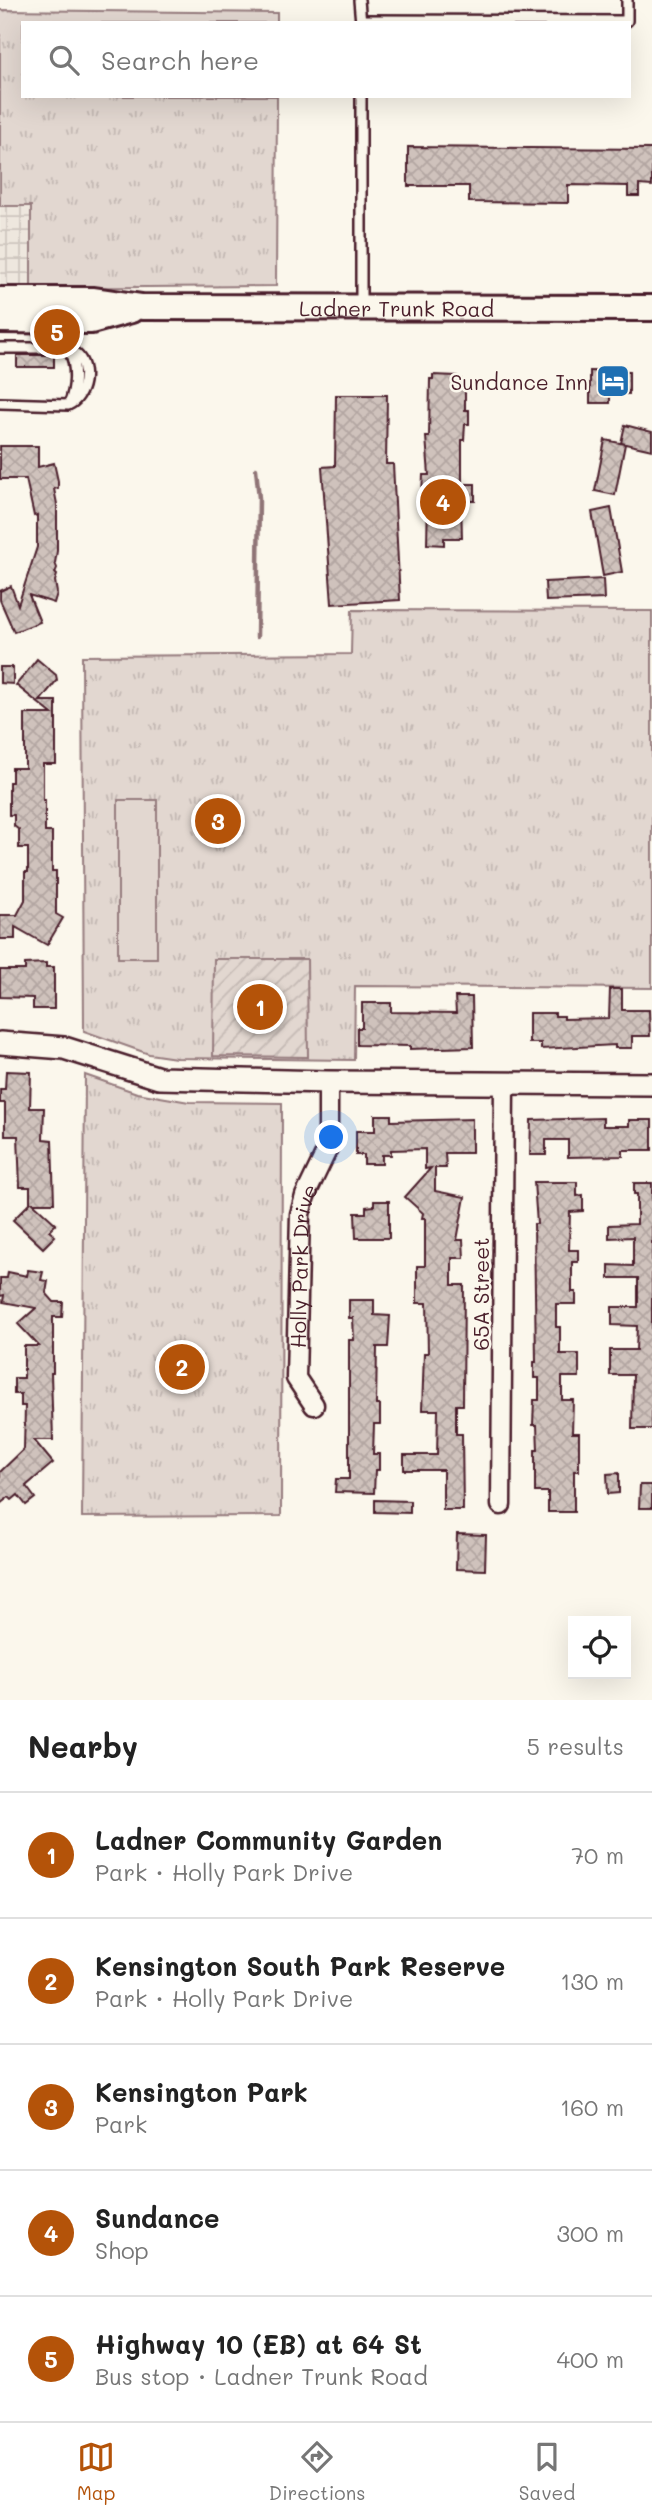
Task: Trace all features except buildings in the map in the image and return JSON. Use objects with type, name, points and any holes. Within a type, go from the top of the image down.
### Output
[{"type":"main road","name":"Ladner Trunk Road","points":[[0,300],[94,300],[142,307],[652,308]]},
{"type":"main road","name":"Ladner Trunk Road","points":[[0,320],[91,321],[142,307]]},
{"type":"street","points":[[0,1043],[64,1048],[159,1078],[652,1084]]},
{"type":"street","name":"Holly Park Drive","points":[[314,1405],[296,1378],[300,1214],[305,1196],[328,1148],[328,1082]]},
{"type":"street","name":"65A Street","points":[[501,1505],[504,1083]]},
{"type":"lane","points":[[359,0],[361,21],[627,21],[627,0]]},
{"type":"lane","points":[[361,98],[361,308]]},
{"type":"lane","points":[[0,348],[68,349],[77,355],[83,370],[83,390],[75,402],[68,405],[0,403]]},
{"type":"shaded area","points":[[0,206],[31,206],[31,288],[0,288]]},
{"type":"green space","points":[[0,10],[277,13],[277,21],[21,21],[21,98],[277,98],[276,286],[31,288],[31,206],[0,206]]},
{"type":"green space","points":[[352,610],[652,611],[652,988],[355,986],[354,1060],[176,1058],[149,1054],[84,1031],[82,656],[351,654]]},
{"type":"green space","points":[[118,800],[157,800],[157,958],[118,958]]},
{"type":"green space","points":[[214,959],[307,959],[308,1057],[213,1056]]},
{"type":"green space","points":[[85,1075],[137,1093],[189,1102],[282,1103],[281,1516],[82,1517]]},
{"type":"waterway","points":[[256,469],[259,498],[257,637]]},
{"type":"place","name":"Highway 10 (EB) at 64 St","points":[[57,332]]},
{"type":"place","name":"Sundance Inn","points":[[613,381]]},
{"type":"place","name":"Sundance","points":[[443,502]]},
{"type":"place","name":"Kensington Park","points":[[218,821]]},
{"type":"place","name":"Ladner Community Garden","points":[[260,1007]]},
{"type":"place","name":"Kensington South Park Reserve","points":[[182,1367]]}]
